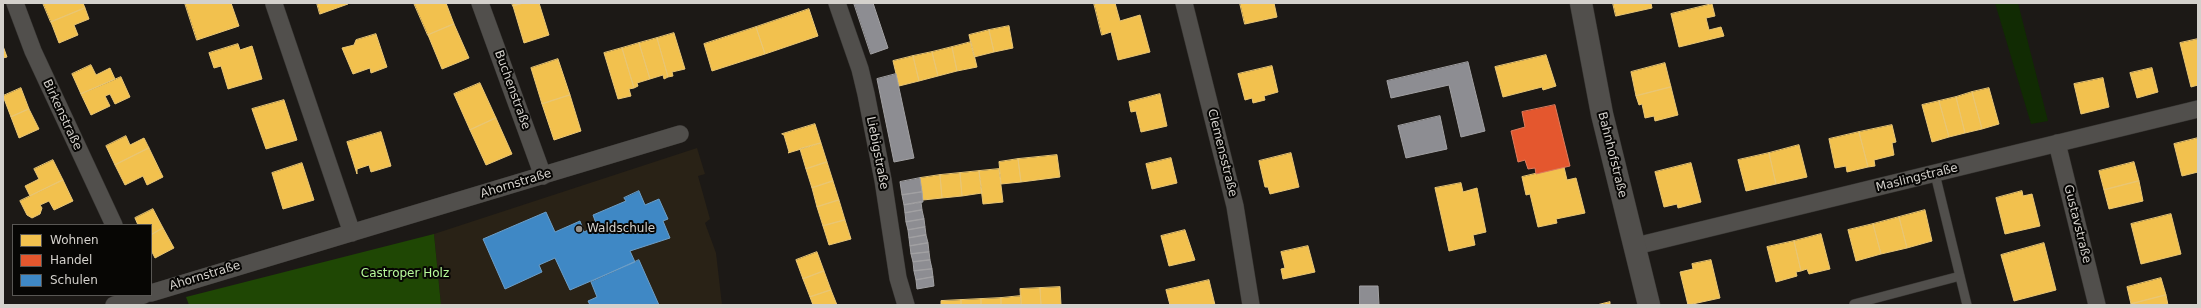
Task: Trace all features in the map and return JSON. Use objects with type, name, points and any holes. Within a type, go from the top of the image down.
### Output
[{"type":"main road","name":"Bahnhofstraße","points":[[1581,3],[1602,114],[1636,246],[1649,305]]},
{"type":"street","name":"Birkenstraße","points":[[15,3],[32,51],[114,224]]},
{"type":"street","name":"Buchenstraße","points":[[480,3],[544,176]]},
{"type":"street","name":"Liebigstraße","points":[[837,3],[860,70],[866,94],[883,180],[898,278],[906,305]]},
{"type":"street","name":"Clemensstraße","points":[[1184,3],[1235,206],[1251,305]]},
{"type":"street","points":[[274,4],[352,233]]},
{"type":"street","name":"Maslingstraße","points":[[1636,246],[2198,109]]},
{"type":"street","name":"Ahornstraße","points":[[152,291],[544,176],[680,134]]},
{"type":"street","name":"Gustavstraße","points":[[2057,143],[2097,305]]},
{"type":"street","name":"Ahornstraße","points":[[114,305],[139,296]]},
{"type":"lane","points":[[1935,174],[1967,305]]},
{"type":"lane","points":[[1854,304],[1960,276]]},
{"type":"shaded area","name":"Waldschule","points":[[697,148],[705,174],[698,176],[710,219],[705,223],[716,253],[722,305],[441,305],[434,234]]},
{"type":"green space","points":[[1995,3],[2018,3],[2048,121],[2031,124]]},
{"type":"green space","name":"Castroper Holz","points":[[434,234],[441,305],[189,305],[186,297]]},
{"type":"building: Wohnen","points":[[43,3],[83,3],[85,8],[51,22]]},
{"type":"building: Wohnen","points":[[185,3],[231,3],[239,26],[197,40]]},
{"type":"building: Wohnen","points":[[317,3],[348,3],[348,4],[320,14]]},
{"type":"building: Wohnen","points":[[414,3],[446,3],[454,24],[428,35]]},
{"type":"building: Wohnen","points":[[512,3],[524,3],[513,6]]},
{"type":"building: Wohnen","points":[[524,3],[539,3],[549,35],[524,43],[513,6]]},
{"type":"building: Wohnen","points":[[1094,3],[1115,3],[1120,21],[1140,15],[1150,52],[1118,60],[1111,32],[1102,35]]},
{"type":"building: Wohnen","points":[[1240,3],[1274,3],[1277,17],[1245,24]]},
{"type":"building: Wohnen","points":[[1613,3],[1651,3],[1652,8],[1616,16]]},
{"type":"building: Wohnen","points":[[1712,4],[1715,16],[1706,18],[1709,30],[1721,27],[1724,36],[1679,47],[1671,14]]},
{"type":"building: Wohnen","points":[[85,8],[89,19],[74,25],[78,35],[59,43],[51,22]]},
{"type":"building: Wohnen","points":[[809,9],[818,36],[765,54],[756,27]]},
{"type":"building: Wohnen","points":[[454,24],[469,58],[442,69],[428,35]]},
{"type":"building: Wohnen","points":[[1009,26],[1013,48],[994,52],[989,30]]},
{"type":"building: Wohnen","points":[[756,27],[765,54],[712,71],[704,44]]},
{"type":"building: Wohnen","points":[[989,30],[994,52],[974,57],[969,35]]},
{"type":"building: Wohnen","points":[[674,33],[685,69],[672,72],[673,76],[668,77],[657,38]]},
{"type":"building: Wohnen","points":[[376,34],[387,67],[371,73],[370,68],[353,74],[342,48],[354,45],[356,40]]},
{"type":"building: Wohnen","points":[[657,38],[668,77],[664,79],[663,75],[650,79],[639,43]]},
{"type":"building: Wohnen","points":[[2198,39],[2198,85],[2191,87],[2180,43]]},
{"type":"building: Wohnen","points":[[971,42],[977,67],[957,71],[952,47]]},
{"type":"building: Wohnen","points":[[639,43],[650,79],[637,83],[638,86],[634,88],[622,48]]},
{"type":"building: Wohnen","points":[[238,44],[240,50],[252,46],[262,79],[228,89],[221,66],[214,68],[209,53]]},
{"type":"building: Wohnen","points":[[3,46],[7,57],[3,58]]},
{"type":"building: Wohnen","points":[[952,47],[957,71],[938,76],[932,52]]},
{"type":"building: Wohnen","points":[[622,48],[634,88],[629,89],[631,96],[618,99],[604,53]]},
{"type":"building: Wohnen","points":[[932,52],[938,76],[919,81],[913,56]]},
{"type":"building: Wohnen","points":[[1546,55],[1556,86],[1543,90],[1542,87],[1503,97],[1495,67]]},
{"type":"building: Wohnen","points":[[913,56],[919,81],[899,86],[893,61]]},
{"type":"building: Wohnen","points":[[558,59],[570,95],[542,104],[531,68]]},
{"type":"building: Wohnen","points":[[1665,63],[1671,87],[1636,96],[1631,72]]},
{"type":"building: Wohnen","points":[[91,65],[96,75],[110,68],[115,79],[81,94],[72,74]]},
{"type":"building: Wohnen","points":[[1272,66],[1278,92],[1264,96],[1265,100],[1253,103],[1252,98],[1245,100],[1238,74]]},
{"type":"building: Wohnen","points":[[2152,68],[2158,92],[2137,98],[2130,73]]},
{"type":"building: Wohnen","points":[[121,77],[130,97],[115,104],[110,94],[105,96],[110,106],[91,115],[81,94]]},
{"type":"building: Wohnen","points":[[2103,78],[2109,107],[2081,114],[2074,84]]},
{"type":"building: Wohnen","points":[[480,83],[496,118],[470,130],[454,94]]},
{"type":"building: Wohnen","points":[[1671,87],[1678,115],[1655,121],[1654,116],[1645,118],[1642,104],[1639,105],[1636,96]]},
{"type":"building: Wohnen","points":[[21,88],[29,109],[11,117],[3,96]]},
{"type":"building: Wohnen","points":[[1989,88],[1999,124],[1982,129],[1972,92]]},
{"type":"building: Wohnen","points":[[1972,92],[1982,129],[1965,133],[1956,97]]},
{"type":"building: Wohnen","points":[[1160,94],[1167,126],[1141,132],[1136,111],[1131,112],[1129,102]]},
{"type":"building: Wohnen","points":[[570,95],[581,131],[554,140],[542,104]]},
{"type":"building: Wohnen","points":[[1956,97],[1965,133],[1949,137],[1939,101]]},
{"type":"building: Wohnen","points":[[284,100],[297,140],[266,149],[252,109]]},
{"type":"building: Wohnen","points":[[1939,101],[1949,137],[1932,142],[1922,105]]},
{"type":"building: Wohnen","points":[[29,109],[39,129],[19,138],[11,117]]},
{"type":"building: Wohnen","points":[[496,118],[512,154],[486,165],[470,130]]},
{"type":"building: Wohnen","points":[[815,124],[821,143],[788,153],[784,135],[782,134]]},
{"type":"building: Wohnen","points":[[1892,125],[1896,142],[1892,143],[1894,155],[1874,160],[1875,166],[1868,167],[1859,132]]},
{"type":"building: Wohnen","points":[[381,132],[391,166],[371,172],[369,165],[357,169],[357,174],[347,142]]},
{"type":"building: Wohnen","points":[[1859,132],[1868,167],[1847,172],[1846,166],[1835,168],[1829,139]]},
{"type":"building: Wohnen","points":[[126,136],[130,145],[144,138],[149,148],[115,165],[106,146]]},
{"type":"building: Wohnen","points":[[2198,138],[2198,172],[2182,176],[2174,144]]},
{"type":"building: Wohnen","points":[[821,143],[827,162],[806,169],[800,149]]},
{"type":"building: Wohnen","points":[[1799,145],[1807,177],[1776,184],[1769,153]]},
{"type":"building: Wohnen","points":[[149,148],[163,177],[147,185],[143,176],[125,185],[115,165]]},
{"type":"building: Wohnen","points":[[1291,153],[1299,187],[1270,194],[1268,187],[1265,187],[1259,161]]},
{"type":"building: Wohnen","points":[[1769,153],[1776,184],[1746,191],[1738,160]]},
{"type":"building: Wohnen","points":[[1057,155],[1060,177],[1021,182],[1018,159]]},
{"type":"building: Wohnen","points":[[1171,158],[1177,183],[1152,189],[1146,164]]},
{"type":"building: Wohnen","points":[[1018,159],[1021,182],[1001,184],[999,162]]},
{"type":"building: Wohnen","points":[[53,160],[63,180],[30,196],[25,186],[39,179],[34,169]]},
{"type":"building: Wohnen","points":[[827,162],[833,181],[812,188],[806,169]]},
{"type":"building: Wohnen","points":[[2134,162],[2139,181],[2104,190],[2099,171]]},
{"type":"building: Wohnen","points":[[302,163],[314,200],[283,209],[272,173]]},
{"type":"building: Wohnen","points":[[1691,163],[1701,202],[1678,208],[1677,204],[1664,207],[1655,172]]},
{"type":"building: Wohnen","points":[[1564,167],[1567,180],[1576,178],[1585,213],[1556,219],[1557,223],[1538,227],[1530,194],[1526,195],[1522,177]]},
{"type":"building: Wohnen","points":[[999,169],[1003,202],[983,204],[979,171]]},
{"type":"building: Wohnen","points":[[979,171],[982,193],[962,196],[960,173]]},
{"type":"building: Wohnen","points":[[960,173],[962,196],[942,198],[940,175]]},
{"type":"building: Wohnen","points":[[940,175],[942,198],[923,200],[920,178]]},
{"type":"building: Wohnen","points":[[63,180],[73,201],[54,210],[49,201],[40,205],[42,208],[40,214],[32,218],[27,215],[20,201]]},
{"type":"building: Wohnen","points":[[833,181],[839,200],[817,207],[812,188]]},
{"type":"building: Wohnen","points":[[2139,181],[2143,201],[2109,209],[2104,190]]},
{"type":"building: Wohnen","points":[[1461,183],[1463,192],[1477,188],[1486,232],[1473,235],[1475,245],[1449,251],[1435,188]]},
{"type":"building: Wohnen","points":[[2022,191],[2023,196],[2032,194],[2040,226],[2005,234],[1996,198]]},
{"type":"building: Wohnen","points":[[839,200],[845,220],[823,226],[817,207]]},
{"type":"building: Wohnen","points":[[153,209],[163,228],[152,234],[152,224],[138,224],[135,218]]},
{"type":"building: Wohnen","points":[[1925,210],[1932,241],[1907,248],[1899,217]]},
{"type":"building: Wohnen","points":[[2171,214],[2181,254],[2141,264],[2131,224]]},
{"type":"building: Wohnen","points":[[1899,217],[1907,248],[1881,254],[1873,224]]},
{"type":"building: Wohnen","points":[[845,220],[851,239],[829,245],[823,226]]},
{"type":"building: Wohnen","points":[[1873,224],[1881,254],[1856,261],[1848,230]]},
{"type":"building: Wohnen","points":[[163,228],[174,248],[155,258],[152,252],[152,234]]},
{"type":"building: Wohnen","points":[[1185,230],[1195,260],[1169,266],[1161,236]]},
{"type":"building: Wohnen","points":[[1821,234],[1830,269],[1809,274],[1807,269],[1801,271],[1794,241]]},
{"type":"building: Wohnen","points":[[1794,241],[1801,271],[1796,272],[1797,276],[1776,282],[1767,247]]},
{"type":"building: Wohnen","points":[[2044,243],[2056,290],[2014,301],[2001,255]]},
{"type":"building: Wohnen","points":[[1308,246],[1315,272],[1283,279],[1281,269],[1285,268],[1281,252]]},
{"type":"building: Wohnen","points":[[817,252],[824,271],[803,279],[796,260]]},
{"type":"building: Wohnen","points":[[1711,260],[1720,298],[1688,305],[1680,272],[1693,269],[1692,264]]},
{"type":"building: Wohnen","points":[[824,271],[831,290],[810,297],[803,279]]},
{"type":"building: Wohnen","points":[[2161,278],[2166,295],[2131,304],[2127,287]]},
{"type":"building: Wohnen","points":[[1209,280],[1215,305],[1170,305],[1166,290]]},
{"type":"building: Wohnen","points":[[1060,287],[1061,305],[1041,305],[1040,288]]},
{"type":"building: Wohnen","points":[[1040,288],[1041,305],[1021,305],[1020,289]]},
{"type":"building: Wohnen","points":[[831,290],[837,305],[813,305],[810,297]]},
{"type":"building: Wohnen","points":[[2166,295],[2168,305],[2131,305],[2131,304]]},
{"type":"building: Wohnen","points":[[1021,296],[1021,305],[1001,305],[1001,298]]},
{"type":"building: Wohnen","points":[[1001,298],[1001,305],[981,305],[981,299]]},
{"type":"building: Wohnen","points":[[981,299],[981,305],[961,305],[961,300]]},
{"type":"building: Wohnen","points":[[961,300],[961,305],[941,305],[941,301]]},
{"type":"building: Wohnen","points":[[1610,302],[1610,305],[1597,305]]},
{"type":"building: Handel","points":[[1555,105],[1570,166],[1536,174],[1535,168],[1528,169],[1525,160],[1518,162],[1511,131],[1525,127],[1522,112]]},
{"type":"building: Schulen","points":[[639,191],[645,205],[659,199],[668,219],[663,221],[670,238],[630,251],[635,262],[570,290],[555,258],[539,265],[542,272],[505,289],[483,239],[546,212],[555,232],[580,221],[584,232],[597,226],[593,215],[626,201],[624,198]]},
{"type":"building: Schulen","points":[[639,260],[659,305],[590,305],[588,301],[597,297],[591,282]]},
{"type":"building: Industrie","points":[[854,3],[873,3],[888,48],[871,54]]},
{"type":"building: Industrie","points":[[1468,62],[1485,131],[1461,137],[1449,85],[1391,98],[1387,81]]},
{"type":"building: Industrie","points":[[896,74],[914,158],[894,162],[877,79]]},
{"type":"building: Industrie","points":[[1440,116],[1447,149],[1406,158],[1398,126]]},
{"type":"building: Industrie","points":[[920,178],[922,192],[902,195],[900,182]]},
{"type":"building: Industrie","points":[[922,192],[923,202],[904,205],[902,195]]},
{"type":"building: Industrie","points":[[921,202],[922,210],[905,213],[904,205]]},
{"type":"building: Industrie","points":[[922,210],[924,219],[906,222],[905,213]]},
{"type":"building: Industrie","points":[[924,219],[925,227],[908,230],[906,222]]},
{"type":"building: Industrie","points":[[925,227],[926,235],[909,238],[908,230]]},
{"type":"building: Industrie","points":[[926,235],[928,243],[910,246],[909,238]]},
{"type":"building: Industrie","points":[[928,243],[929,252],[911,254],[910,246]]},
{"type":"building: Industrie","points":[[929,252],[930,260],[913,262],[911,254]]},
{"type":"building: Industrie","points":[[930,260],[932,269],[914,271],[913,262]]},
{"type":"building: Industrie","points":[[932,269],[933,277],[916,280],[914,271]]},
{"type":"building: Industrie","points":[[933,277],[934,286],[917,289],[916,280]]},
{"type":"building: Industrie","points":[[1360,286],[1378,286],[1379,305],[1360,305]]},
{"type":"place","name":"Waldschule","points":[[579,229]]}]
